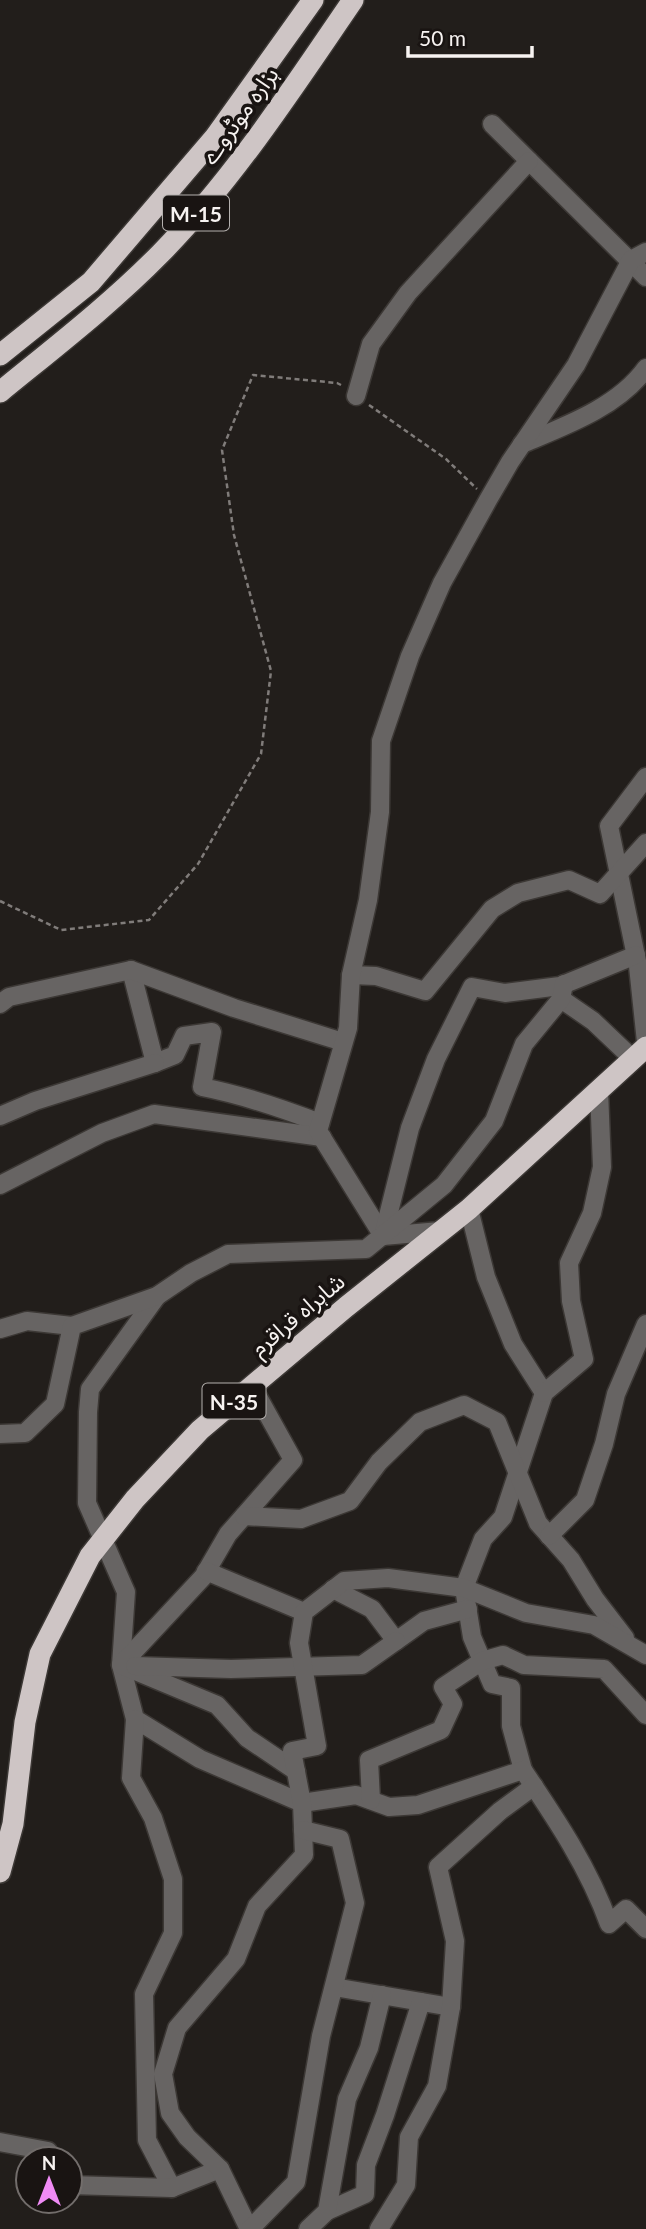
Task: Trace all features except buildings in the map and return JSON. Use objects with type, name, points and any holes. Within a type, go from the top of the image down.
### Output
[{"type":"highway","name":"ہزارہ موٹروے","points":[[0,355],[91,282],[215,137],[313,0]]},
{"type":"highway","name":"ہزارہ موٹروے","points":[[0,392],[99,312],[162,252],[227,177],[353,0]]},
{"type":"highway","name":"شاہراہ قراقرم","points":[[0,1872],[25,1722],[40,1654],[90,1556],[103,1538],[135,1499],[200,1430],[346,1307],[469,1209],[642,1049]]},
{"type":"street","points":[[492,124],[529,161],[638,256],[646,276]]},
{"type":"street","points":[[356,396],[371,344],[408,293],[529,161]]},
{"type":"street","points":[[321,1130],[348,1028],[351,975],[368,900],[378,824],[381,741],[410,656],[442,583],[488,500],[576,365],[638,256]]},
{"type":"street","points":[[522,444],[585,418],[638,380],[646,369]]},
{"type":"street","points":[[642,1049],[636,955],[609,826],[646,778]]},
{"type":"street","points":[[351,975],[376,976],[425,991],[492,909],[518,893],[569,880],[600,894],[646,843]]},
{"type":"street","points":[[383,1236],[410,1128],[436,1059],[472,988],[505,993],[563,992],[636,955]]},
{"type":"street","points":[[0,1004],[9,997],[131,970],[234,1008],[343,1042]]},
{"type":"street","points":[[131,970],[155,1063]]},
{"type":"street","points":[[563,992],[593,1021],[642,1049]]},
{"type":"street","points":[[0,1329],[27,1321],[72,1326],[157,1296],[191,1273],[228,1254],[366,1249],[443,1185],[495,1121],[524,1044],[563,992]]},
{"type":"street","points":[[0,1116],[35,1101],[155,1063],[175,1055],[184,1036],[212,1032],[202,1087],[264,1102],[321,1130],[383,1236]]},
{"type":"street","points":[[599,1090],[602,1167],[592,1213],[569,1263],[571,1301],[584,1359],[544,1393],[502,1517],[484,1539],[464,1588],[472,1637],[492,1684],[511,1688],[511,1726],[523,1770],[562,1828],[598,1893],[608,1924],[626,1909],[646,1929]]},
{"type":"street","points":[[0,1185],[102,1133],[154,1114],[321,1130]]},
{"type":"street","points":[[469,1209],[486,1277],[513,1344],[544,1393]]},
{"type":"street","points":[[383,1236],[440,1231]]},
{"type":"street","points":[[157,1296],[90,1389],[87,1503],[126,1592],[121,1665],[135,1720],[131,1778],[153,1818],[173,1879],[173,1933],[144,1994],[147,2140],[172,2188]]},
{"type":"street","points":[[549,1536],[585,1500],[604,1444],[616,1394],[646,1324]]},
{"type":"street","points":[[0,1434],[25,1433],[55,1404],[72,1326]]},
{"type":"street","points":[[121,1665],[206,1571],[228,1534],[293,1460],[252,1386]]},
{"type":"street","points":[[244,1516],[301,1518],[350,1502],[379,1462],[420,1422],[464,1405],[497,1422],[538,1523],[571,1560],[595,1599],[639,1651]]},
{"type":"street","points":[[206,1571],[304,1612]]},
{"type":"street","points":[[303,1830],[340,1839],[355,1903],[321,2036],[296,2182],[250,2229],[220,2169],[187,2137],[170,2113],[163,2074],[177,2028],[236,1958],[257,1906],[304,1855],[303,1830],[302,1803],[292,1751],[317,1746],[299,1643],[304,1612],[344,1581],[388,1578],[464,1588],[526,1613],[594,1625],[639,1651]]},
{"type":"street","points":[[333,1589],[372,1609],[396,1641]]},
{"type":"street","points":[[121,1665],[231,1669],[362,1665],[424,1621],[468,1609]]},
{"type":"street","points":[[371,1800],[369,1760],[442,1730],[453,1704],[443,1687],[482,1661],[503,1655],[524,1665],[604,1669],[646,1715]]},
{"type":"street","points":[[121,1665],[216,1705],[247,1738],[296,1771]]},
{"type":"street","points":[[135,1720],[200,1759],[302,1803],[356,1795],[389,1807],[418,1805],[523,1770]]},
{"type":"street","points":[[379,2229],[406,2185],[409,2137],[437,2086],[451,2007],[455,1941],[438,1867],[500,1811],[534,1786]]},
{"type":"street","points":[[334,1987],[451,2007]]},
{"type":"street","points":[[327,2211],[347,2099],[369,2048],[382,1995]]},
{"type":"street","points":[[308,2229],[327,2211],[365,2194],[366,2165],[421,2002]]},
{"type":"street","points":[[84,2185],[172,2188],[220,2169]]},
{"type":"path","points":[[0,901],[61,930],[149,920],[198,864],[261,754],[271,671],[234,535],[222,450],[253,375],[337,383],[446,459],[488,500]]}]
